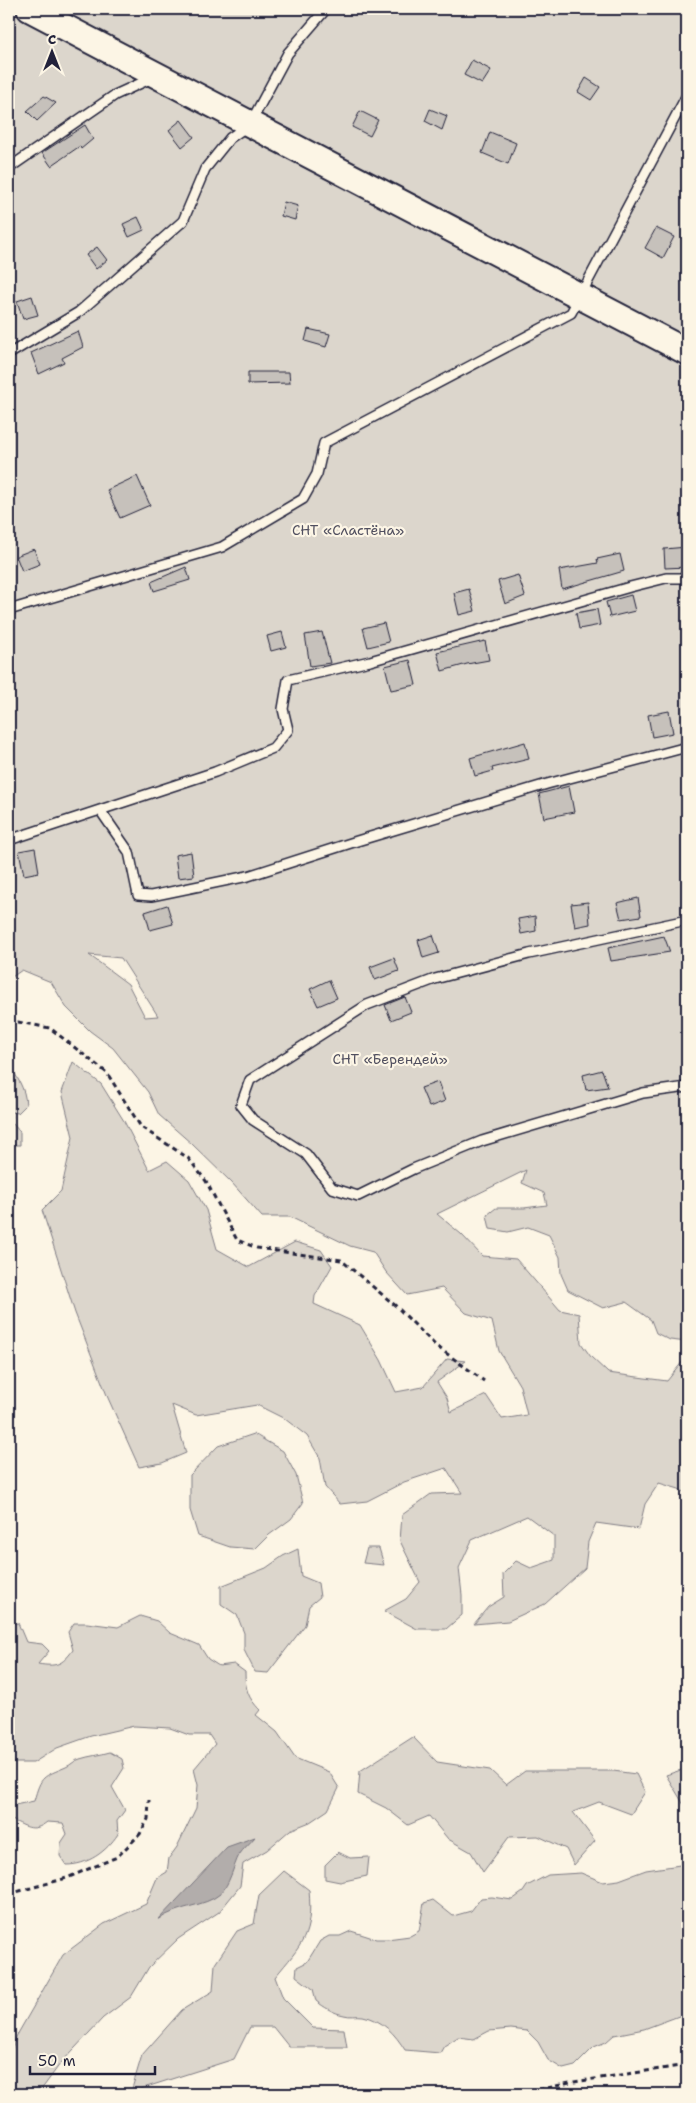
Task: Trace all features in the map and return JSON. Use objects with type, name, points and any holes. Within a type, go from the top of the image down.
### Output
[{"type":"street","points":[[30,9],[687,352]]},
{"type":"lane","points":[[9,354],[79,312],[183,221],[205,169],[230,138],[250,124],[288,53],[326,9]]},
{"type":"lane","points":[[9,168],[115,95],[157,75]]},
{"type":"lane","points":[[9,610],[222,547],[304,499],[317,474],[324,442],[571,313],[687,95]]},
{"type":"lane","points":[[9,840],[215,772],[272,748],[288,730],[282,709],[288,680],[370,660],[630,587],[666,578],[687,578]]},
{"type":"lane","points":[[100,810],[129,852],[138,895],[150,896],[248,876],[537,787],[687,747]]},
{"type":"lane","points":[[687,920],[529,954],[435,979],[367,1005],[250,1080],[241,1105],[253,1120],[306,1154],[332,1188],[358,1196],[413,1169],[482,1141],[643,1093],[687,1087]]},
{"type":"path","points":[[9,1024],[18,1022],[50,1028],[107,1074],[140,1127],[188,1158],[206,1182],[237,1240],[257,1248],[341,1260],[397,1307],[435,1345],[484,1380]]},
{"type":"path","points":[[9,1894],[67,1878],[117,1857],[140,1834],[148,1819],[149,1800]]},
{"type":"path","points":[[521,2094],[574,2082],[687,2065]]},
{"type":"green space","points":[[9,9],[687,9],[687,1342],[670,1340],[656,1333],[651,1320],[626,1302],[603,1308],[568,1290],[561,1274],[560,1257],[549,1235],[528,1227],[508,1232],[490,1229],[487,1215],[496,1208],[524,1208],[547,1205],[544,1193],[522,1183],[526,1170],[437,1214],[461,1234],[482,1256],[516,1259],[560,1310],[579,1314],[581,1343],[591,1357],[608,1373],[667,1381],[687,1356],[687,1494],[679,1489],[659,1483],[645,1504],[639,1529],[596,1523],[588,1542],[585,1568],[545,1604],[508,1621],[474,1624],[488,1607],[504,1597],[503,1574],[516,1561],[531,1568],[554,1560],[554,1536],[527,1516],[472,1540],[459,1568],[462,1615],[446,1629],[417,1629],[384,1611],[406,1599],[420,1582],[400,1541],[402,1515],[431,1494],[462,1493],[446,1468],[404,1482],[367,1501],[340,1504],[325,1487],[320,1458],[307,1436],[285,1419],[257,1405],[196,1415],[172,1405],[186,1453],[162,1463],[139,1467],[108,1398],[75,1313],[42,1210],[61,1191],[73,1137],[62,1092],[73,1062],[101,1084],[124,1121],[149,1170],[167,1161],[189,1180],[206,1210],[217,1249],[249,1267],[295,1242],[321,1250],[332,1266],[315,1296],[314,1304],[360,1325],[381,1360],[396,1392],[423,1387],[447,1359],[466,1361],[437,1382],[447,1398],[451,1412],[486,1395],[502,1419],[527,1415],[520,1386],[499,1351],[492,1321],[466,1313],[442,1288],[407,1295],[386,1272],[373,1252],[350,1246],[290,1217],[262,1217],[232,1183],[159,1115],[148,1092],[113,1048],[90,1031],[66,1007],[51,982],[22,970],[9,979]],"holes":[[[89,955],[121,958],[158,1016],[145,1017],[128,984]]]},
{"type":"green space","points":[[9,1064],[20,1083],[26,1105],[18,1113],[11,1112],[12,1123],[20,1132],[20,1145],[11,1145],[9,1141]]},
{"type":"green space","points":[[254,1434],[283,1451],[296,1475],[303,1503],[291,1519],[269,1535],[255,1549],[230,1547],[198,1536],[190,1510],[190,1475],[218,1446]]},
{"type":"green space","points":[[367,1548],[379,1548],[384,1565],[363,1563]]},
{"type":"green space","points":[[298,1549],[301,1576],[318,1583],[320,1597],[309,1606],[305,1625],[268,1673],[255,1672],[244,1650],[244,1633],[237,1615],[221,1604],[221,1586],[266,1568],[283,1556]]},
{"type":"green space","points":[[140,1616],[157,1621],[170,1633],[199,1645],[208,1659],[219,1666],[234,1664],[245,1672],[248,1693],[260,1710],[256,1715],[277,1732],[295,1758],[329,1772],[339,1788],[328,1810],[310,1822],[290,1830],[267,1850],[243,1864],[240,1886],[219,1912],[178,1939],[149,1967],[131,1997],[103,2018],[60,2064],[36,2094],[9,2094],[9,2056],[16,2037],[63,1955],[104,1924],[146,1904],[157,1878],[167,1872],[169,1858],[177,1847],[196,1808],[198,1785],[194,1769],[215,1744],[209,1735],[189,1735],[170,1728],[134,1726],[91,1736],[57,1748],[33,1763],[9,1763],[9,1624],[18,1623],[26,1642],[42,1644],[49,1651],[38,1664],[54,1665],[62,1662],[73,1650],[68,1632],[74,1623],[118,1627]]},
{"type":"green space","points":[[413,1737],[437,1762],[490,1770],[506,1785],[525,1771],[613,1771],[636,1774],[645,1792],[631,1814],[599,1802],[573,1812],[595,1841],[574,1865],[566,1849],[538,1836],[509,1837],[483,1872],[471,1852],[448,1839],[429,1816],[408,1825],[386,1808],[358,1794],[360,1771]]},
{"type":"green space","points":[[110,1752],[122,1759],[124,1768],[112,1787],[125,1810],[117,1821],[118,1834],[96,1856],[82,1863],[66,1865],[60,1856],[61,1843],[67,1834],[63,1823],[47,1822],[42,1826],[28,1827],[9,1819],[10,1806],[34,1801],[41,1781],[48,1775],[78,1760]]},
{"type":"green space","points":[[687,1768],[687,1810],[666,1775]]},
{"type":"green space","points":[[338,1852],[350,1858],[369,1857],[367,1876],[340,1882],[325,1879],[325,1865]]},
{"type":"green space","points":[[687,1865],[687,2013],[644,2029],[614,2035],[606,2042],[594,2047],[575,2066],[563,2069],[548,2060],[538,2042],[527,2031],[511,2029],[489,2031],[474,2039],[458,2037],[444,2046],[440,2053],[405,2050],[393,2033],[377,2021],[363,2016],[340,2014],[316,2001],[313,1989],[296,1976],[297,1967],[307,1962],[320,1941],[329,1936],[340,1936],[351,1931],[376,1939],[410,1936],[419,1931],[424,1903],[433,1900],[453,1916],[471,1911],[481,1898],[492,1897],[512,1900],[523,1892],[527,1886],[548,1875],[581,1873],[603,1882],[619,1880],[646,1870]]},
{"type":"green space","points":[[284,1871],[309,1890],[309,1918],[304,1938],[299,1947],[275,1977],[283,1998],[313,2028],[344,2029],[347,2047],[289,2047],[273,2027],[250,2027],[234,2059],[131,2092],[142,2055],[182,2010],[213,1991],[215,1964],[237,1931],[254,1924],[259,1895]]},
{"type":"shaded area","points":[[255,1837],[242,1850],[229,1880],[220,1894],[207,1901],[174,1911],[158,1920],[227,1847]]},
{"type":"building","points":[[472,60],[491,70],[482,84],[464,75]]},
{"type":"building","points":[[586,78],[600,87],[591,100],[578,92]]},
{"type":"building","points":[[44,96],[56,103],[37,121],[27,111]]},
{"type":"building","points":[[430,109],[447,116],[442,130],[425,121]]},
{"type":"building","points":[[360,111],[378,120],[370,136],[352,127]]},
{"type":"building","points":[[181,120],[194,137],[182,147],[169,130]]},
{"type":"building","points":[[85,125],[93,139],[81,149],[80,146],[51,166],[42,153]]},
{"type":"building","points":[[490,132],[516,143],[508,164],[482,153]]},
{"type":"building","points":[[284,202],[298,206],[295,220],[281,216]]},
{"type":"building","points":[[138,217],[144,230],[129,237],[123,224]]},
{"type":"building","points":[[656,228],[674,237],[663,258],[645,248]]},
{"type":"building","points":[[97,247],[107,260],[96,269],[86,255]]},
{"type":"building","points":[[32,296],[38,315],[23,319],[17,301]]},
{"type":"building","points":[[308,329],[330,334],[326,347],[305,341]]},
{"type":"building","points":[[78,331],[83,347],[62,358],[64,362],[39,374],[31,353]]},
{"type":"building","points":[[248,372],[289,372],[290,383],[248,384]]},
{"type":"building","points":[[137,476],[150,505],[120,518],[107,490]]},
{"type":"building","points":[[687,547],[687,567],[665,568],[664,549]]},
{"type":"building","points":[[34,549],[40,564],[22,571],[16,556]]},
{"type":"building","points":[[620,554],[624,571],[562,589],[559,570],[598,563],[597,559]]},
{"type":"building","points":[[186,567],[190,580],[154,591],[151,582]]},
{"type":"building","points":[[518,575],[525,596],[505,604],[498,581]]},
{"type":"building","points":[[469,589],[475,611],[459,615],[454,593]]},
{"type":"building","points":[[631,595],[635,611],[610,617],[606,602]]},
{"type":"building","points":[[597,609],[600,625],[579,629],[576,613]]},
{"type":"building","points":[[384,623],[389,642],[368,647],[363,628]]},
{"type":"building","points":[[282,632],[286,647],[271,651],[267,636]]},
{"type":"building","points":[[322,632],[330,663],[310,666],[305,635]]},
{"type":"building","points":[[485,641],[489,660],[442,671],[437,652]]},
{"type":"building","points":[[410,660],[416,685],[391,690],[385,666]]},
{"type":"building","points":[[669,711],[673,733],[652,737],[648,715]]},
{"type":"building","points":[[525,742],[529,759],[492,768],[493,771],[475,776],[470,758]]},
{"type":"building","points":[[569,786],[574,812],[544,818],[539,794]]},
{"type":"building","points":[[35,848],[39,872],[24,875],[19,851]]},
{"type":"building","points":[[191,852],[194,876],[178,878],[175,855]]},
{"type":"building","points":[[638,898],[641,916],[621,919],[617,903]]},
{"type":"building","points":[[588,902],[590,924],[575,927],[571,904]]},
{"type":"building","points":[[167,905],[173,924],[150,930],[145,912]]},
{"type":"building","points":[[535,916],[536,931],[521,934],[518,919]]},
{"type":"building","points":[[433,935],[439,953],[423,958],[418,940]]},
{"type":"building","points":[[664,936],[670,952],[611,961],[608,948]]},
{"type":"building","points":[[394,958],[399,971],[375,980],[370,967]]},
{"type":"building","points":[[329,980],[337,998],[318,1006],[310,989]]},
{"type":"building","points":[[405,997],[411,1012],[391,1020],[385,1005]]},
{"type":"building","points":[[602,1070],[608,1087],[586,1090],[583,1075]]},
{"type":"building","points":[[438,1082],[445,1101],[429,1107],[421,1088]]},
{"type":"park label","name":"СНТ «Сластёна»","points":[[348,530]]},
{"type":"park label","name":"СНТ «Берендей»","points":[[390,1059]]}]
